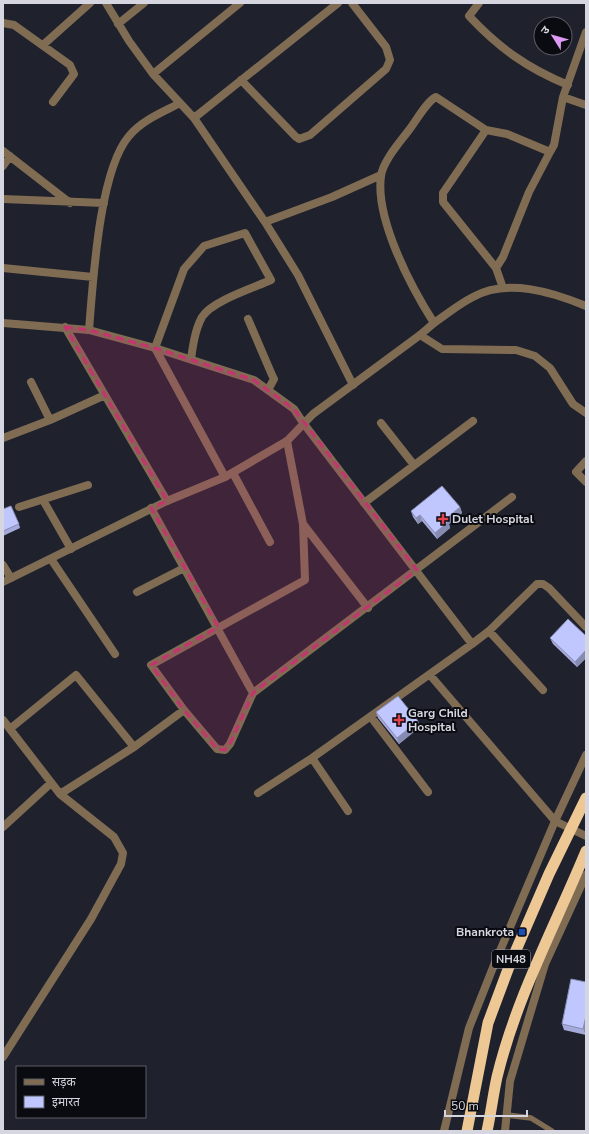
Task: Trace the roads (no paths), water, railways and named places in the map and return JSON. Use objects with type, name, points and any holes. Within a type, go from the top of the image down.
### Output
[{"type":"highway","name":"NH48","points":[[467,1131],[488,1023],[510,964],[549,874],[586,798]]},
{"type":"highway","name":"NH48","points":[[487,1131],[497,1078],[521,1001],[544,944],[586,851]]},
{"type":"street","points":[[43,45],[90,3]]},
{"type":"street","points":[[106,3],[118,24],[153,74],[194,118],[265,222],[298,275],[353,385]]},
{"type":"street","points":[[118,24],[144,3]]},
{"type":"street","points":[[153,74],[240,3]]},
{"type":"street","points":[[194,118],[338,3]]},
{"type":"street","points":[[241,80],[296,137],[299,139],[310,135],[386,69],[390,60],[386,47],[352,3]]},
{"type":"street","points":[[479,3],[469,16],[503,50],[524,64],[568,85]]},
{"type":"street","points":[[3,23],[14,25],[70,65],[74,74],[53,102]]},
{"type":"street","points":[[496,268],[503,257],[529,192],[554,145],[563,97],[586,32]]},
{"type":"street","points":[[434,323],[418,298],[399,259],[382,205],[381,175],[390,155],[436,97],[464,114],[486,130],[507,134],[550,152]]},
{"type":"street","points":[[563,97],[586,105]]},
{"type":"street","points":[[89,330],[93,277],[104,203],[118,153],[129,135],[144,122],[180,103]]},
{"type":"street","points":[[486,130],[443,193],[443,202],[496,268],[502,288]]},
{"type":"street","points":[[3,151],[70,203]]},
{"type":"street","points":[[3,166],[10,156]]},
{"type":"street","points":[[265,222],[332,197],[381,175]]},
{"type":"street","points":[[3,199],[70,203],[104,203]]},
{"type":"street","points":[[191,359],[196,331],[203,315],[216,304],[271,280],[245,233],[204,246],[184,269],[156,348],[229,475],[270,542]]},
{"type":"street","points":[[3,268],[93,277]]},
{"type":"street","points":[[3,566],[7,580],[151,508],[229,475],[287,441],[314,414],[434,323],[473,296],[502,288],[541,291],[586,306]]},
{"type":"street","points":[[248,319],[274,379],[268,390]]},
{"type":"street","points":[[3,323],[89,330],[156,348],[254,380],[294,409],[472,644]]},
{"type":"street","points":[[65,327],[166,501]]},
{"type":"street","points":[[420,335],[442,349],[516,350],[535,356],[550,368],[573,404],[586,413]]},
{"type":"street","points":[[31,382],[50,420]]},
{"type":"street","points":[[3,438],[50,420],[105,395]]},
{"type":"street","points":[[364,503],[473,421]]},
{"type":"street","points":[[381,423],[414,465]]},
{"type":"street","points":[[287,441],[303,524],[305,580],[151,664],[184,710],[217,749],[225,750],[230,744],[253,693],[368,608],[512,497]]},
{"type":"street","points":[[586,461],[576,472],[586,482]]},
{"type":"street","points":[[19,508],[88,486]]},
{"type":"street","points":[[43,500],[71,549]]},
{"type":"street","points":[[151,508],[218,627],[253,693]]},
{"type":"street","points":[[303,524],[368,608]]},
{"type":"street","points":[[51,559],[115,654]]},
{"type":"street","points":[[137,592],[184,568]]},
{"type":"street","points":[[258,793],[371,717],[472,644],[489,631],[537,584],[543,584],[586,627]]},
{"type":"street","points":[[489,631],[543,690]]},
{"type":"street","points":[[11,728],[76,675],[134,747]]},
{"type":"street","points":[[430,675],[555,821],[586,836]]},
{"type":"street","points":[[60,794],[134,747],[184,710]]},
{"type":"street","points":[[371,717],[428,792]]},
{"type":"street","points":[[3,720],[11,728],[60,794],[114,837],[123,853],[121,864],[91,919],[3,1057]]},
{"type":"street","points":[[444,1131],[469,1028],[555,821],[586,755]]},
{"type":"street","points":[[312,758],[348,811]]},
{"type":"street","points":[[3,827],[51,783]]},
{"type":"street","points":[[505,1131],[510,1081],[545,964],[586,875]]},
{"type":"lane","points":[[507,1116],[531,1118],[552,1131]]},
{"type":"place","name":"Dulet Hospital","points":[[443,519]]},
{"type":"place","name":"Garg Child Hospital","points":[[399,720]]},
{"type":"place","name":"Bhankrota","points":[[522,932]]}]
